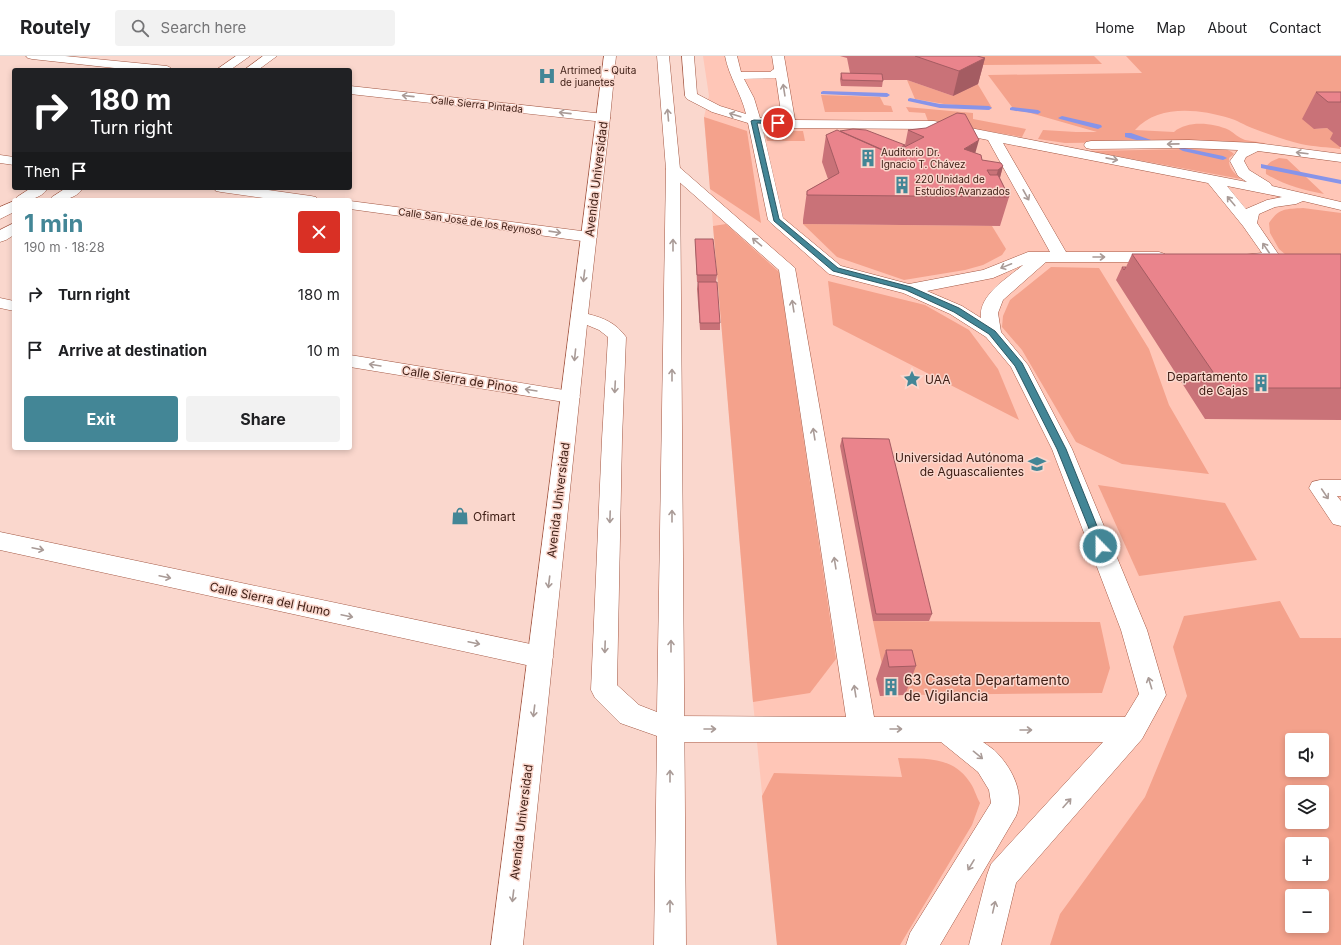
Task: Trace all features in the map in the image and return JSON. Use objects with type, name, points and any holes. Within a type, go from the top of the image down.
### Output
[{"type":"main road","points":[[32,56],[148,68]]},
{"type":"main road","points":[[225,68],[244,56]]},
{"type":"main road","points":[[253,68],[271,56]]},
{"type":"main road","name":"Avenida Universidad","points":[[507,945],[610,56]]},
{"type":"main road","points":[[663,56],[673,169],[670,945]]},
{"type":"main road","points":[[688,56],[690,96],[716,109],[754,121],[789,124],[934,126],[1046,146],[1309,198],[1341,206]]},
{"type":"main road","points":[[732,56],[736,76],[748,98],[776,220],[835,270],[909,289],[956,310],[992,333],[1019,365],[1062,449],[1134,630],[1153,695],[1132,730],[1002,875],[985,945]]},
{"type":"main road","points":[[778,56],[789,124]]},
{"type":"main road","points":[[736,76],[772,75],[781,70]]},
{"type":"main road","name":"Calle Sierra Pintada","points":[[352,90],[604,118]]},
{"type":"main road","points":[[993,136],[1052,256]]},
{"type":"main road","points":[[1046,146],[1190,144],[1256,147],[1341,158]]},
{"type":"main road","points":[[1256,147],[1241,154],[1237,161],[1243,173],[1259,184],[1282,193]]},
{"type":"main road","points":[[0,159],[12,161]]},
{"type":"main road","points":[[673,169],[787,268],[862,730]]},
{"type":"main road","points":[[1213,179],[1249,223],[1273,258],[1230,258]]},
{"type":"main road","points":[[25,198],[38,190]]},
{"type":"main road","points":[[60,198],[73,190]]},
{"type":"main road","points":[[236,190],[297,198]]},
{"type":"main road","points":[[1249,223],[1252,211],[1272,203],[1309,198]]},
{"type":"main road","name":"Calle San José de los Reynoso","points":[[352,205],[589,237]]},
{"type":"main road","points":[[0,214],[12,206]]},
{"type":"main road","points":[[0,237],[12,229]]},
{"type":"main road","points":[[992,333],[988,313],[994,298],[1052,256]]},
{"type":"main road","points":[[909,289],[987,274],[1028,257],[1172,257]]},
{"type":"main road","points":[[0,303],[12,306]]},
{"type":"main road","points":[[579,316],[608,327],[617,337],[612,439],[604,690],[630,714],[671,729],[1132,730]]},
{"type":"main road","name":"Calle Sierra de Pinos","points":[[352,361],[570,397]]},
{"type":"main road","points":[[1341,488],[1320,488],[1341,518]]},
{"type":"main road","name":"Calle Sierra del Humo","points":[[0,541],[540,657]]},
{"type":"main road","points":[[922,945],[1006,806],[1003,786],[988,763],[947,730]]},
{"type":"shaded area","name":"Universidad Autónoma de Aguascalientes","points":[[703,56],[1341,56],[1341,945],[777,945],[753,702],[704,117],[709,96]]},
{"type":"shaded area","points":[[897,56],[961,56],[978,84]]},
{"type":"shaded area","points":[[975,56],[1094,56],[1102,64],[981,65]]},
{"type":"shaded area","points":[[1126,56],[1341,56],[1341,119],[1314,129],[1327,128],[1340,138],[1340,149],[1301,144],[1249,127],[1232,119],[1205,112],[1192,111],[1167,112],[1155,116],[1144,122],[1135,130],[1174,132],[1180,128],[1193,124],[1208,124],[1229,130],[1245,140],[1264,143],[1266,145],[1214,141],[1065,143],[1038,139],[1043,130],[1097,132],[1027,112],[1015,111],[988,75],[1142,73]]},
{"type":"shaded area","points":[[907,80],[953,96],[978,84],[992,108],[944,104],[915,99]]},
{"type":"shaded area","points":[[821,95],[880,97],[884,105],[891,106],[893,112],[825,112]]},
{"type":"shaded area","points":[[906,107],[973,113],[973,119],[1026,129],[1022,137],[928,121],[925,113],[909,112]]},
{"type":"shaded area","points":[[704,117],[747,131],[761,223],[710,189]]},
{"type":"shaded area","points":[[779,131],[803,131],[805,141],[767,141],[766,137]]},
{"type":"shaded area","points":[[1220,148],[1230,151],[1234,154],[1229,158],[1229,162],[1234,172],[1241,179],[1089,151]]},
{"type":"shaded area","points":[[1279,158],[1287,159],[1324,194],[1294,187],[1266,174],[1267,165]]},
{"type":"shaded area","points":[[1303,208],[1341,213],[1341,302],[1279,249],[1270,233],[1269,223],[1276,214],[1287,209]]},
{"type":"shaded area","points":[[726,224],[779,272],[836,659],[810,693],[753,702],[713,226]]},
{"type":"shaded area","points":[[803,224],[992,226],[1006,249],[1002,255],[983,265],[965,270],[904,280],[837,257]]},
{"type":"shaded area","points":[[1051,267],[1099,268],[1149,349],[1169,405],[1209,474],[1122,464],[1076,442],[1022,350],[1002,327],[1003,316],[1010,300]]},
{"type":"shaded area","points":[[828,281],[925,305],[969,330],[998,369],[1019,420],[833,325]]},
{"type":"shaded area","points":[[1098,485],[1225,503],[1257,560],[1139,576]]},
{"type":"shaded area","points":[[1280,601],[1300,638],[1341,638],[1341,945],[1050,945],[1060,914],[1145,797],[1187,696],[1173,647],[1184,616]]},
{"type":"shaded area","points":[[873,621],[1100,622],[1110,668],[1102,693],[905,695],[902,679],[885,679]]},
{"type":"shaded area","points":[[898,758],[937,760],[955,767],[971,783],[980,803],[972,825],[900,945],[777,945],[762,796],[774,773],[902,777]]},
{"type":"building","points":[[915,56],[977,56],[985,58],[959,71]]},
{"type":"building","points":[[841,73],[882,74],[883,81],[842,80]]},
{"type":"building","points":[[1316,92],[1341,92],[1341,102],[1328,102]]},
{"type":"building","points":[[957,113],[965,114],[979,140],[964,149],[981,155],[982,160],[1001,163],[1003,166],[998,170],[987,170],[990,175],[998,175],[1009,197],[807,195],[807,191],[839,173],[826,135],[837,130],[891,154],[924,137],[908,130],[926,128]]},
{"type":"building","points":[[853,129],[866,130],[905,145],[890,153],[840,131]]},
{"type":"building","points":[[695,239],[713,239],[717,275],[697,275]]},
{"type":"building","points":[[1132,254],[1341,254],[1341,388],[1224,388]]},
{"type":"building","points":[[698,282],[717,282],[720,323],[700,323]]},
{"type":"building","points":[[842,438],[889,439],[932,614],[876,614]]},
{"type":"building","points":[[886,650],[912,650],[916,666],[889,667]]},
{"type":"waterway","points":[[823,93],[887,95]]},
{"type":"waterway","points":[[910,100],[940,106],[989,108]]},
{"type":"waterway","points":[[1012,109],[1038,112]]},
{"type":"waterway","points":[[1062,118],[1098,127]]},
{"type":"waterway","points":[[1128,135],[1147,140]]},
{"type":"waterway","points":[[1183,149],[1223,158]]},
{"type":"waterway","points":[[1264,166],[1341,182]]},
{"type":"place","name":"Artrimed - Quita de juanetes","points":[[547,76]]},
{"type":"place","name":"Auditorio Dr. Ignacio T. Chávez","points":[[868,158]]},
{"type":"place","name":"220 Unidad de Estudios Avanzados","points":[[902,185]]},
{"type":"place","name":"UAA","points":[[912,379]]},
{"type":"place","name":"Departamento de Cajas","points":[[1261,383]]},
{"type":"place","name":"Universidad Autónoma de Aguascalientes","points":[[1037,464]]},
{"type":"place","name":"Ofimart","points":[[460,516]]},
{"type":"place","name":"63 Caseta Departamento de Vigilancia","points":[[891,687]]},
{"type":"route","points":[[778,123],[754,121],[776,220],[835,270],[909,289],[956,310],[992,333],[1019,365],[1062,449],[1100,546]]}]
